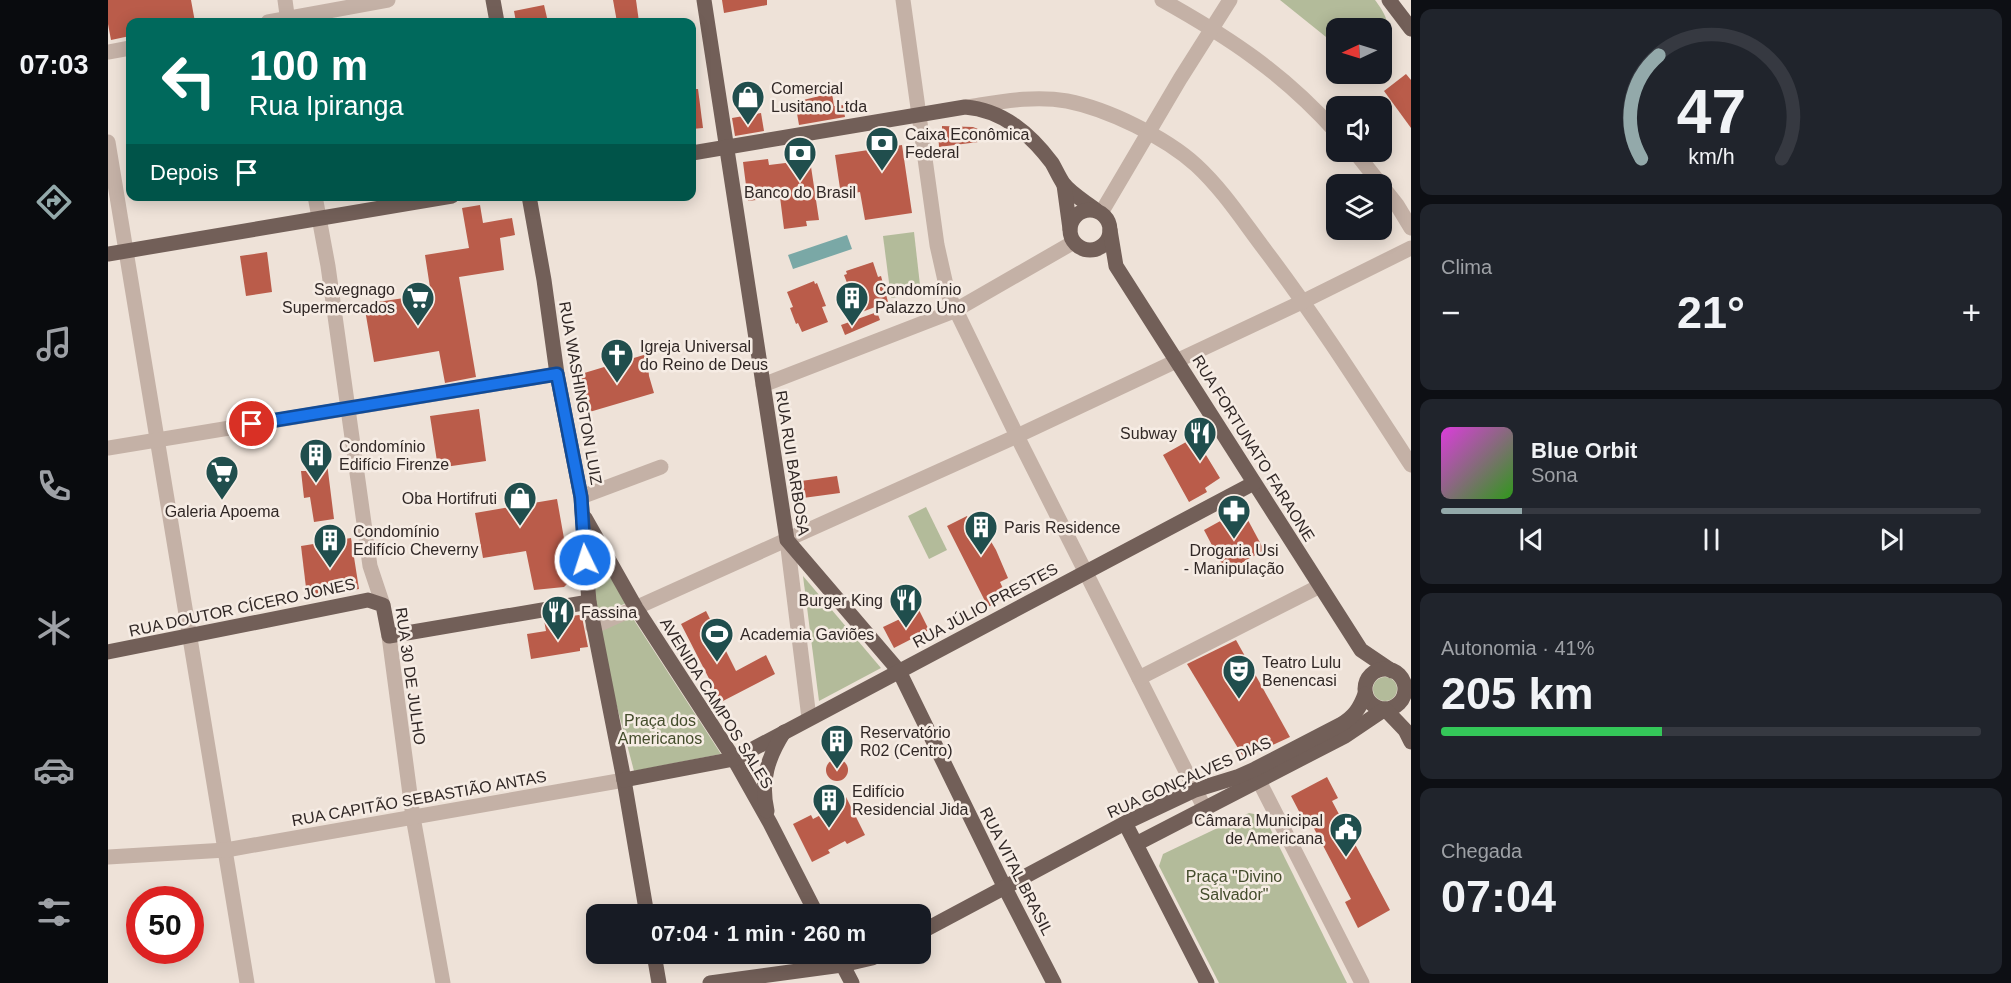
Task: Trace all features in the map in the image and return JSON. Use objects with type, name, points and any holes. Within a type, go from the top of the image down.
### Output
[{"type":"main road","points":[[493,0],[496,18]]},
{"type":"main road","name":"RUA RUI BARBOSA","points":[[704,0],[787,540]]},
{"type":"main road","points":[[1389,0],[1411,29]]},
{"type":"main road","points":[[696,152],[965,107],[982,108],[993,112],[1023,132],[1040,148],[1053,166],[1064,185],[1074,239],[1090,250],[1102,246],[1110,230]]},
{"type":"main road","points":[[1064,185],[1099,211],[1109,223],[1116,266]]},
{"type":"main road","points":[[108,254],[424,201]]},
{"type":"main road","name":"RUA WASHINGTON LUIZ","points":[[530,201],[557,374],[581,505],[593,627],[624,780],[645,904]]},
{"type":"main road","points":[[1074,239],[1073,218],[1083,210],[1099,211]]},
{"type":"main road","points":[[1074,239],[1116,266]]},
{"type":"main road","name":"RUA FORTUNATO FARAONE","points":[[1116,266],[1361,650],[1402,674]]},
{"type":"main road","name":"RUA JÚLIO PRESTES","points":[[734,759],[1254,483]]},
{"type":"main road","name":"AVENIDA CAMPOS SALES","points":[[581,505],[636,608],[734,759],[811,904]]},
{"type":"main road","name":"RUA VITAL BRASIL","points":[[787,540],[899,671],[1054,983]]},
{"type":"main road","name":"RUA DOUTOR CÍCERO JONES","points":[[108,652],[368,600],[383,605]]},
{"type":"main road","points":[[389,636],[589,602]]},
{"type":"main road","name":"RUA 30 DE JULHO","points":[[383,605],[389,636]]},
{"type":"main road","name":"RUA FORTUNATO FARAONE","points":[[1361,650],[1365,691]]},
{"type":"main road","points":[[1380,670],[1402,674],[1408,736],[1385,709],[1371,703],[1365,691],[1370,676],[1374,672],[1380,670]]},
{"type":"main road","name":"RUA GONÇALVES DIAS","points":[[931,927],[1125,823],[1195,790],[1237,777],[1350,720],[1357,712],[1365,691]]},
{"type":"main road","points":[[1385,709],[1399,703],[1404,694]]},
{"type":"main road","name":"RUA GONÇALVES DIAS","points":[[1136,844],[1345,736],[1385,709]]},
{"type":"main road","points":[[770,823],[764,797],[764,779],[769,761],[784,732]]},
{"type":"main road","name":"RUA CAPITÃO SEBASTIÃO ANTAS","points":[[624,780],[734,759]]},
{"type":"main road","points":[[1125,823],[1207,983]]},
{"type":"main road","points":[[656,964],[659,983]]},
{"type":"main road","points":[[710,983],[817,964]]},
{"type":"main road","points":[[842,964],[852,983]]},
{"type":"street","points":[[285,0],[288,18]]},
{"type":"street","points":[[302,18],[388,0]]},
{"type":"street","points":[[903,0],[937,245],[954,311],[1204,809]]},
{"type":"street","points":[[1162,0],[1212,28],[1269,67],[1326,122]]},
{"type":"street","points":[[1099,211],[1230,0]]},
{"type":"street","points":[[108,52],[126,49]]},
{"type":"street","points":[[965,107],[1020,99],[1067,101],[1115,116],[1149,133],[1195,164],[1220,189],[1304,301],[1411,465]]},
{"type":"street","points":[[108,142],[247,983]]},
{"type":"street","points":[[1363,162],[1384,187],[1411,228]]},
{"type":"street","name":"RUA 30 DE JULHO","points":[[316,201],[328,266],[370,566],[383,605]]},
{"type":"street","points":[[763,386],[954,311],[1074,239]]},
{"type":"street","points":[[593,627],[1017,436],[1411,248]]},
{"type":"street","points":[[108,448],[557,374]]},
{"type":"street","points":[[581,505],[661,467]]},
{"type":"street","name":"RUA RUI BARBOSA","points":[[787,540],[809,718]]},
{"type":"street","points":[[1138,678],[1320,586]]},
{"type":"street","name":"RUA 30 DE JULHO","points":[[389,636],[412,817],[443,983]]},
{"type":"street","name":"RUA CAPITÃO SEBASTIÃO ANTAS","points":[[108,857],[226,850],[624,780]]},
{"type":"street","points":[[1259,781],[1362,983]]},
{"type":"green space","points":[[1280,0],[1375,0],[1385,18],[1326,18],[1326,37]]},
{"type":"green space","points":[[914,232],[921,294],[891,298],[883,236]]},
{"type":"green space","points":[[926,507],[947,550],[929,559],[908,516]]},
{"type":"green space","points":[[593,556],[629,602],[597,615]]},
{"type":"green space","points":[[803,576],[881,668],[819,701]]},
{"type":"green space","name":"Praça dos Americanos","points":[[632,617],[721,754],[634,771],[597,631]]},
{"type":"green space","points":[[1385,677],[1390,678],[1396,684],[1396,694],[1390,700],[1385,701],[1380,700],[1374,694],[1373,689],[1374,684],[1380,678]]},
{"type":"green space","name":"Praça \"Divino Salvador\"","points":[[1249,813],[1264,816],[1347,983],[1219,983],[1159,866],[1163,854]]},
{"type":"water","points":[[847,235],[852,249],[793,269],[788,255]]},
{"type":"building","points":[[108,0],[191,0],[194,18],[126,18],[126,37],[111,40]]},
{"type":"building","points":[[613,0],[636,0],[638,18],[616,18]]},
{"type":"building","points":[[722,0],[767,0],[767,5],[724,13]]},
{"type":"building","points":[[544,5],[547,18],[515,18],[514,11]]},
{"type":"building","points":[[1406,74],[1411,80],[1411,128],[1392,102],[1392,96],[1388,96],[1384,91]]},
{"type":"building","points":[[696,89],[698,89],[703,128],[696,129]]},
{"type":"building","points":[[832,93],[834,106],[843,105],[845,117],[799,125],[795,102]]},
{"type":"building","name":"Comercial Lusitano Ltda","points":[[761,113],[764,131],[735,136],[732,118]]},
{"type":"building","points":[[942,126],[973,127],[983,131],[986,141],[939,147],[938,132],[942,132]]},
{"type":"building","name":"Caixa Econômica Federal","points":[[902,145],[912,213],[865,220],[860,192],[841,195],[835,155]]},
{"type":"building","points":[[768,159],[769,165],[810,160],[819,220],[806,221],[807,226],[784,229],[780,197],[748,201],[743,162]]},
{"type":"building","name":"Savegnago Supermercados","points":[[480,205],[483,223],[512,218],[515,235],[500,238],[504,270],[459,277],[476,377],[445,383],[439,351],[374,362],[364,304],[431,294],[425,255],[469,248],[462,208]]},
{"type":"building","points":[[267,252],[272,292],[246,296],[240,256]]},
{"type":"building","points":[[873,262],[878,277],[881,276],[888,302],[862,312],[854,291],[851,293],[844,275],[847,274],[846,271]]},
{"type":"building","points":[[814,281],[815,284],[817,283],[826,306],[822,307],[828,322],[802,332],[790,308],[793,307],[787,292]]},
{"type":"building","points":[[877,312],[880,320],[845,335],[841,325]]},
{"type":"building","name":"Igreja Universal do Reino de Deus","points":[[647,354],[649,376],[654,393],[586,413],[581,374]]},
{"type":"building","points":[[479,409],[486,461],[438,468],[430,416]]},
{"type":"building","points":[[1195,437],[1220,478],[1205,488],[1207,492],[1189,502],[1163,455]]},
{"type":"building","name":"Condomínio Edifício Firenze","points":[[322,443],[325,463],[327,463],[334,519],[314,522],[310,497],[304,498],[301,471],[306,471],[303,446]]},
{"type":"building","points":[[837,476],[840,493],[803,498],[801,481]]},
{"type":"building","name":"Oba Hortifruti","points":[[557,499],[573,578],[564,587],[534,590],[526,551],[483,558],[475,513]]},
{"type":"building","name":"Drogaria Usi - Manipulação","points":[[1242,509],[1264,550],[1226,572],[1204,530]]},
{"type":"building","name":"Paris Residence","points":[[967,516],[973,526],[980,523],[996,550],[1008,578],[1000,582],[1007,597],[988,607],[947,526]]},
{"type":"building","name":"Condomínio Edifício Cheverny","points":[[351,538],[359,589],[307,596],[301,546]]},
{"type":"building","name":"Burger King","points":[[919,610],[929,630],[894,648],[883,627]]},
{"type":"building","name":"Academia Gaviões","points":[[706,611],[736,671],[766,655],[775,674],[721,702],[681,624]]},
{"type":"building","name":"Fassina","points":[[579,615],[582,617],[588,647],[580,648],[580,651],[531,659],[527,634],[546,631],[544,620]]},
{"type":"building","name":"Teatro Lulu Benencasi","points":[[1236,640],[1290,737],[1244,758],[1187,664]]},
{"type":"building","name":"Reservatório R02 (Centro)","points":[[837,759],[845,762],[848,770],[845,778],[837,781],[829,778],[826,770],[829,762]]},
{"type":"building","name":"Câmara Municipal de Americana","points":[[1327,777],[1338,798],[1332,801],[1390,910],[1358,928],[1345,902],[1351,899],[1307,815],[1302,817],[1291,796]]},
{"type":"building","name":"Edifício Residencial Jida","points":[[846,797],[865,835],[847,844],[845,841],[828,850],[830,853],[812,862],[793,824],[811,815],[813,819],[832,809],[830,805]]},
{"type":"place","name":"Comercial Lusitano Ltda","points":[[748,126]]},
{"type":"place","name":"Caixa Econômica Federal","points":[[882,172]]},
{"type":"place","name":"Banco do Brasil","points":[[800,182]]},
{"type":"place","name":"Savegnago Supermercados","points":[[418,327]]},
{"type":"place","name":"Condomínio Palazzo Uno","points":[[852,327]]},
{"type":"place","name":"Igreja Universal do Reino de Deus","points":[[617,384]]},
{"type":"place","name":"Subway","points":[[1200,462]]},
{"type":"place","name":"Condomínio Edifício Firenze","points":[[316,484]]},
{"type":"place","name":"Galeria Apoema","points":[[222,501]]},
{"type":"place","name":"Oba Hortifruti","points":[[520,527]]},
{"type":"place","name":"Drogaria Usi - Manipulação","points":[[1234,540]]},
{"type":"place","name":"Paris Residence","points":[[981,556]]},
{"type":"place","name":"Condomínio Edifício Cheverny","points":[[330,569]]},
{"type":"place","name":"Burger King","points":[[906,629]]},
{"type":"place","name":"Fassina","points":[[558,641]]},
{"type":"place","name":"Academia Gaviões","points":[[717,663]]},
{"type":"place","name":"Teatro Lulu Benencasi","points":[[1239,700]]},
{"type":"place","name":"Reservatório R02 (Centro)","points":[[837,770]]},
{"type":"place","name":"Edifício Residencial Jida","points":[[829,829]]},
{"type":"place","name":"Câmara Municipal de Americana","points":[[1346,858]]},
{"type":"route","points":[[252,424],[557,374],[581,497],[585,560]]}]
